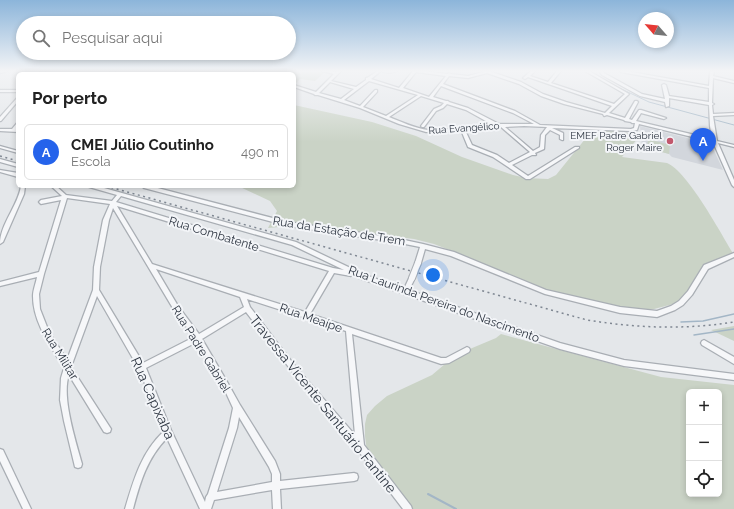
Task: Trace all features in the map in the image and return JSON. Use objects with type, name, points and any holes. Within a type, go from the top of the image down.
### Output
[{"type":"street","name":"Rua Evangélico","points":[[319,95],[361,107],[419,130],[437,131],[499,125],[538,125],[549,127],[631,130],[636,128],[635,122],[640,111],[664,118]]},
{"type":"street","points":[[341,101],[348,95]]},
{"type":"street","points":[[361,107],[372,95]]},
{"type":"street","points":[[387,117],[420,95]]},
{"type":"street","points":[[424,95],[478,113],[499,125],[534,154]]},
{"type":"street","points":[[467,95],[514,112],[538,125]]},
{"type":"street","points":[[544,95],[553,99],[604,115],[734,146]]},
{"type":"street","points":[[584,95],[614,105]]},
{"type":"street","points":[[604,115],[626,95]]},
{"type":"street","points":[[641,95],[667,101],[712,104]]},
{"type":"street","points":[[666,95],[667,101]]},
{"type":"street","points":[[711,95],[711,123],[715,142],[734,185]]},
{"type":"street","points":[[0,120],[2,115],[16,101]]},
{"type":"street","points":[[423,126],[435,110],[442,107],[446,102]]},
{"type":"street","points":[[626,120],[636,102]]},
{"type":"street","points":[[712,115],[734,114]]},
{"type":"street","points":[[508,165],[534,154],[542,148],[543,135],[549,127],[562,134],[562,139]]},
{"type":"street","points":[[463,129],[470,146],[490,154],[524,177],[530,178],[577,148]]},
{"type":"street","points":[[0,130],[15,131]]},
{"type":"street","points":[[0,147],[16,151]]},
{"type":"street","points":[[0,160],[16,165]]},
{"type":"street","points":[[0,171],[16,175]]},
{"type":"street","points":[[0,242],[22,194],[23,188]]},
{"type":"street","points":[[54,188],[65,197]]},
{"type":"street","name":"Rua Laurinda Pereira do Nascimento","points":[[98,188],[287,241],[361,276],[406,290],[494,323],[590,355],[624,363],[734,377]]},
{"type":"street","name":"Rua da Estação de Trem","points":[[151,188],[254,216],[308,228],[395,240],[423,246],[452,254],[545,292],[613,308],[653,314],[673,308],[681,303],[690,293],[706,267],[734,255]]},
{"type":"street","points":[[78,464],[67,419],[63,391],[64,378],[96,290],[97,267],[106,220],[113,203],[120,194]]},
{"type":"street","points":[[41,202],[65,197]]},
{"type":"street","name":"Rua Combatente","points":[[65,197],[113,203],[332,270],[361,276]]},
{"type":"street","name":"Rua Militar","points":[[65,197],[36,294],[37,310],[46,333],[107,429]]},
{"type":"street","name":"Rua Padre Gabriel","points":[[113,203],[176,308],[198,338],[224,382],[237,408],[272,464],[276,474],[277,509]]},
{"type":"street","points":[[406,290],[418,263],[423,246]]},
{"type":"street","name":"Rua Meaípe","points":[[152,266],[306,315],[349,331],[445,362],[467,350]]},
{"type":"street","points":[[306,315],[332,270]]},
{"type":"street","points":[[0,284],[41,274]]},
{"type":"street","name":"Rua Capixaba","points":[[96,290],[142,367],[168,432],[204,509]]},
{"type":"street","name":"Travessa Vicente Santuário Fantine","points":[[243,296],[247,308],[293,368],[360,446],[408,509]]},
{"type":"street","points":[[142,367],[198,338],[247,308]]},
{"type":"street","points":[[349,331],[360,446]]},
{"type":"street","points":[[704,343],[734,361]]},
{"type":"street","points":[[207,509],[234,428],[237,408]]},
{"type":"street","points":[[129,509],[147,456],[154,446],[168,432]]},
{"type":"street","points":[[0,453],[27,509]]},
{"type":"street","points":[[210,497],[277,485],[354,477]]},
{"type":"shaded area","points":[[296,105],[372,122],[416,136],[462,157],[513,175],[526,178],[548,179],[556,175],[590,133],[607,130],[622,132],[639,137],[622,157],[667,163],[675,169],[694,190],[733,253],[710,262],[702,268],[696,276],[690,289],[677,303],[635,314],[620,313],[581,303],[532,286],[480,262],[434,244],[414,239],[301,225],[268,228],[277,211],[270,201],[242,188],[296,188]]},
{"type":"shaded area","name":"EMEF Padre Gabriel Roger Maire","points":[[640,126],[711,144],[723,170],[672,157],[669,154],[642,146]]},
{"type":"shaded area","points":[[648,139],[670,145],[669,154],[647,148]]},
{"type":"shaded area","points":[[734,326],[734,341],[711,330]]},
{"type":"shaded area","points":[[501,334],[661,377],[734,385],[734,509],[410,509],[367,452],[365,424],[367,415],[387,396],[432,375],[445,364],[465,351],[496,338]]},
{"type":"waterway","points":[[634,95],[649,102],[734,125]]},
{"type":"waterway","points":[[681,322],[703,321],[734,314]]},
{"type":"waterway","points":[[694,335],[734,329]]},
{"type":"waterway","points":[[428,494],[456,509]]},
{"type":"railway","points":[[0,156],[16,160]]},
{"type":"railway","points":[[113,188],[587,320],[624,325],[660,327],[715,325],[734,322]]},
{"type":"place","name":"EMEF Padre Gabriel Roger Maire","points":[[670,141]]},
{"type":"place","name":"CMEI Júlio Coutinho","points":[[703,161]]}]
